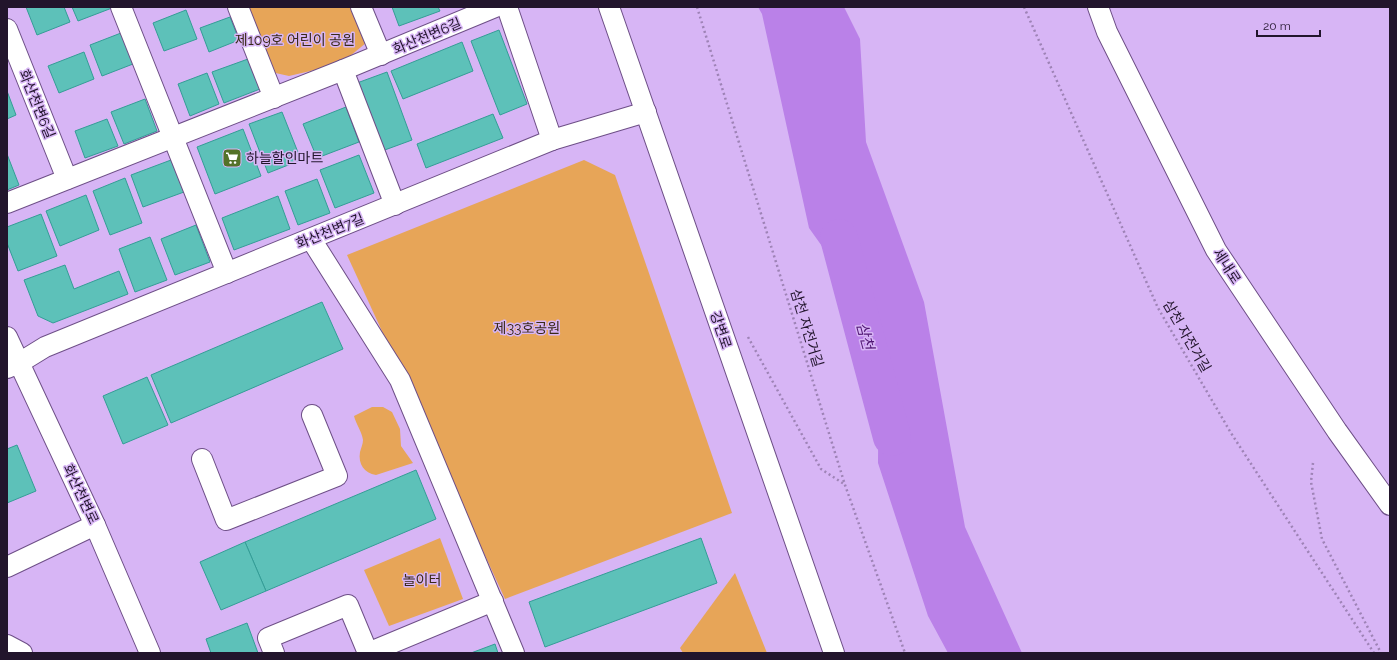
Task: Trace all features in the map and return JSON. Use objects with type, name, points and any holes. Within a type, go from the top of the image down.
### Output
[{"type":"street","points":[[121,7],[227,273]]},
{"type":"street","points":[[238,7],[274,98]]},
{"type":"street","name":"화산천변6길","points":[[361,7],[380,55]]},
{"type":"street","name":"화산천변6길","points":[[7,203],[274,98],[495,7]]},
{"type":"street","points":[[507,7],[552,140]]},
{"type":"street","name":"강변로","points":[[609,7],[834,653]]},
{"type":"street","name":"세내로","points":[[1098,7],[1107,32],[1216,250],[1337,431],[1390,505]]},
{"type":"street","name":"화산천변6길","points":[[7,28],[67,179]]},
{"type":"street","points":[[343,70],[395,204]]},
{"type":"street","name":"화산천변7길","points":[[13,366],[45,347],[552,140],[646,112]]},
{"type":"street","points":[[311,239],[400,380],[514,653]]},
{"type":"street","name":"화산천변로","points":[[7,337],[13,366],[95,524],[150,653]]},
{"type":"street","points":[[202,459],[226,520],[234,518],[336,476],[312,415]]},
{"type":"street","points":[[7,567],[95,524]]},
{"type":"street","points":[[274,653],[268,638],[348,605],[368,653],[493,601]]},
{"type":"street","points":[[7,646],[22,653]]},
{"type":"path","name":"삼천 자전거길","points":[[697,7],[845,485],[904,653]]},
{"type":"path","name":"삼천 자전거길","points":[[1024,7],[1158,308],[1231,433],[1374,653]]},
{"type":"path","points":[[722,332],[745,333],[821,469],[845,485]]},
{"type":"path","points":[[1313,463],[1311,482],[1322,539],[1381,653]]},
{"type":"green space","name":"제109호 어린이 공원","points":[[245,7],[351,7],[366,43],[350,56],[319,69],[289,76],[271,72]]},
{"type":"green space","name":"제33호공원","points":[[584,160],[615,175],[732,513],[505,599],[347,255]]},
{"type":"green space","points":[[372,407],[383,407],[392,412],[400,429],[401,446],[413,463],[376,475],[365,470],[360,460],[363,440],[354,416]]},
{"type":"green space","name":"놀이터","points":[[440,538],[463,599],[389,626],[364,570]]},
{"type":"green space","points":[[735,573],[767,653],[683,653],[680,648]]},
{"type":"shaded area","points":[[758,7],[844,7],[860,39],[866,142],[924,302],[965,527],[1022,653],[948,653],[928,616],[878,463],[879,326],[809,228],[762,14]]},
{"type":"building","points":[[26,7],[64,7],[70,22],[37,35]]},
{"type":"building","points":[[72,7],[111,7],[112,8],[78,21]]},
{"type":"building","points":[[392,7],[438,7],[440,11],[399,26]]},
{"type":"building","points":[[186,10],[197,39],[164,51],[153,23]]},
{"type":"building","points":[[230,17],[239,40],[209,52],[200,28]]},
{"type":"building","points":[[499,30],[527,104],[500,115],[471,41]]},
{"type":"building","points":[[121,33],[133,64],[102,76],[90,45]]},
{"type":"building","points":[[462,42],[473,71],[403,99],[391,71]]},
{"type":"building","points":[[84,52],[94,79],[59,93],[48,66]]},
{"type":"building","points":[[248,59],[260,89],[224,103],[212,72]]},
{"type":"building","points":[[387,72],[412,140],[382,151],[357,83]]},
{"type":"building","points":[[207,73],[219,104],[190,116],[178,84]]},
{"type":"building","points":[[7,91],[16,115],[7,119]]},
{"type":"building","points":[[145,99],[157,131],[124,144],[111,112]]},
{"type":"building","points":[[346,107],[359,142],[317,158],[303,124]]},
{"type":"building","points":[[282,112],[301,160],[268,173],[249,124]]},
{"type":"building","points":[[493,114],[503,138],[426,168],[417,144]]},
{"type":"building","points":[[107,119],[118,146],[85,158],[75,131]]},
{"type":"building","points":[[243,129],[261,176],[215,194],[197,147]]},
{"type":"building","points":[[7,154],[19,185],[7,190]]},
{"type":"building","points":[[359,155],[374,193],[335,208],[320,170]]},
{"type":"building","points":[[171,160],[184,192],[143,207],[131,175]]},
{"type":"building","points":[[125,178],[142,223],[110,235],[93,191]]},
{"type":"building","points":[[317,179],[330,213],[298,225],[285,191]]},
{"type":"building","points":[[86,195],[99,230],[60,246],[46,211]]},
{"type":"building","points":[[278,196],[290,229],[234,250],[222,218]]},
{"type":"building","points":[[41,214],[57,256],[18,271],[7,243],[7,227]]},
{"type":"building","points":[[196,225],[210,262],[175,275],[161,239]]},
{"type":"building","points":[[150,237],[167,280],[135,292],[119,249]]},
{"type":"building","points":[[65,265],[74,289],[119,271],[128,294],[53,323],[38,316],[24,280]]},
{"type":"building","points":[[322,302],[343,349],[171,423],[151,375]]},
{"type":"building","points":[[147,377],[168,425],[123,444],[103,396]]},
{"type":"building","points":[[17,445],[36,491],[7,503],[7,449]]},
{"type":"building","points":[[416,470],[436,519],[266,591],[245,542]]},
{"type":"building","points":[[701,538],[717,583],[545,647],[529,602]]},
{"type":"building","points":[[245,542],[266,591],[221,610],[200,562]]},
{"type":"building","points":[[247,623],[258,653],[211,653],[206,639]]},
{"type":"building","points":[[495,644],[498,653],[471,653]]},
{"type":"waterway","name":"삼천","points":[[839,238],[892,437]]},
{"type":"place","name":"하늘할인마트","points":[[232,158]]}]
